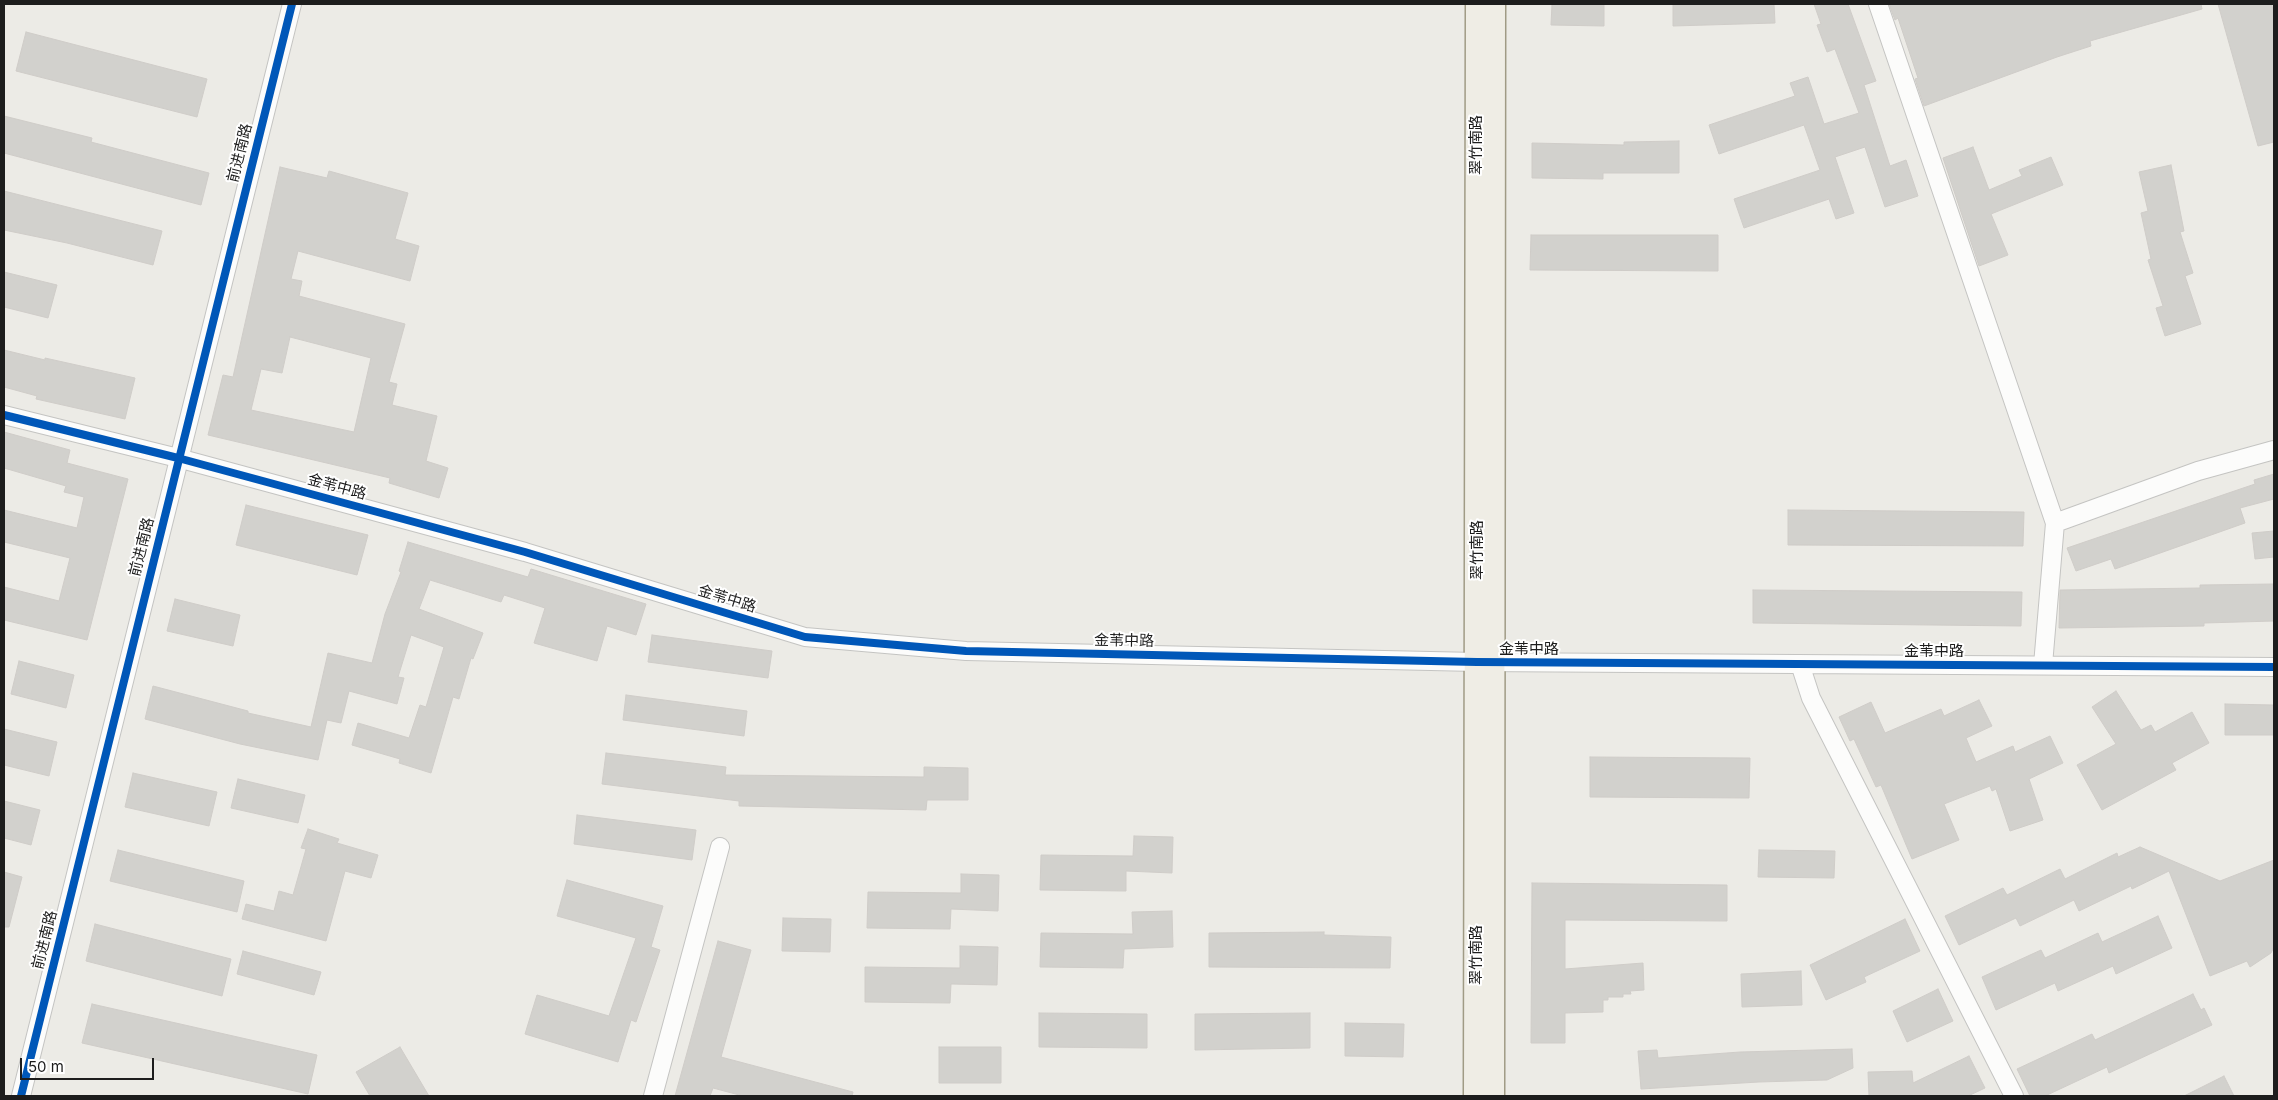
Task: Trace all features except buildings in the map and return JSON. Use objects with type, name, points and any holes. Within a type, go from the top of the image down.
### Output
[{"type":"main road","name":"翠竹南路","points":[[1477,4],[1493,1096]]},
{"type":"main road","name":"翠竹南路","points":[[1475,1096],[1486,662],[1494,4]]},
{"type":"street","name":"前进南路","points":[[21,1096],[292,4]]},
{"type":"street","points":[[1878,4],[2055,523],[2042,665]]},
{"type":"street","name":"金苇中路","points":[[4,415],[178,458],[525,552],[805,637],[966,651],[1486,662],[2274,666]]},
{"type":"street","points":[[2055,523],[2198,471],[2274,450]]},
{"type":"street","points":[[1800,664],[1811,698],[2014,1096]]},
{"type":"street","points":[[653,1096],[720,848]]},
{"type":"cycle path","points":[[21,1096],[292,4]]},
{"type":"cycle path","points":[[4,415],[178,458],[525,552],[805,637],[966,651],[1477,662],[2274,667]]}]
